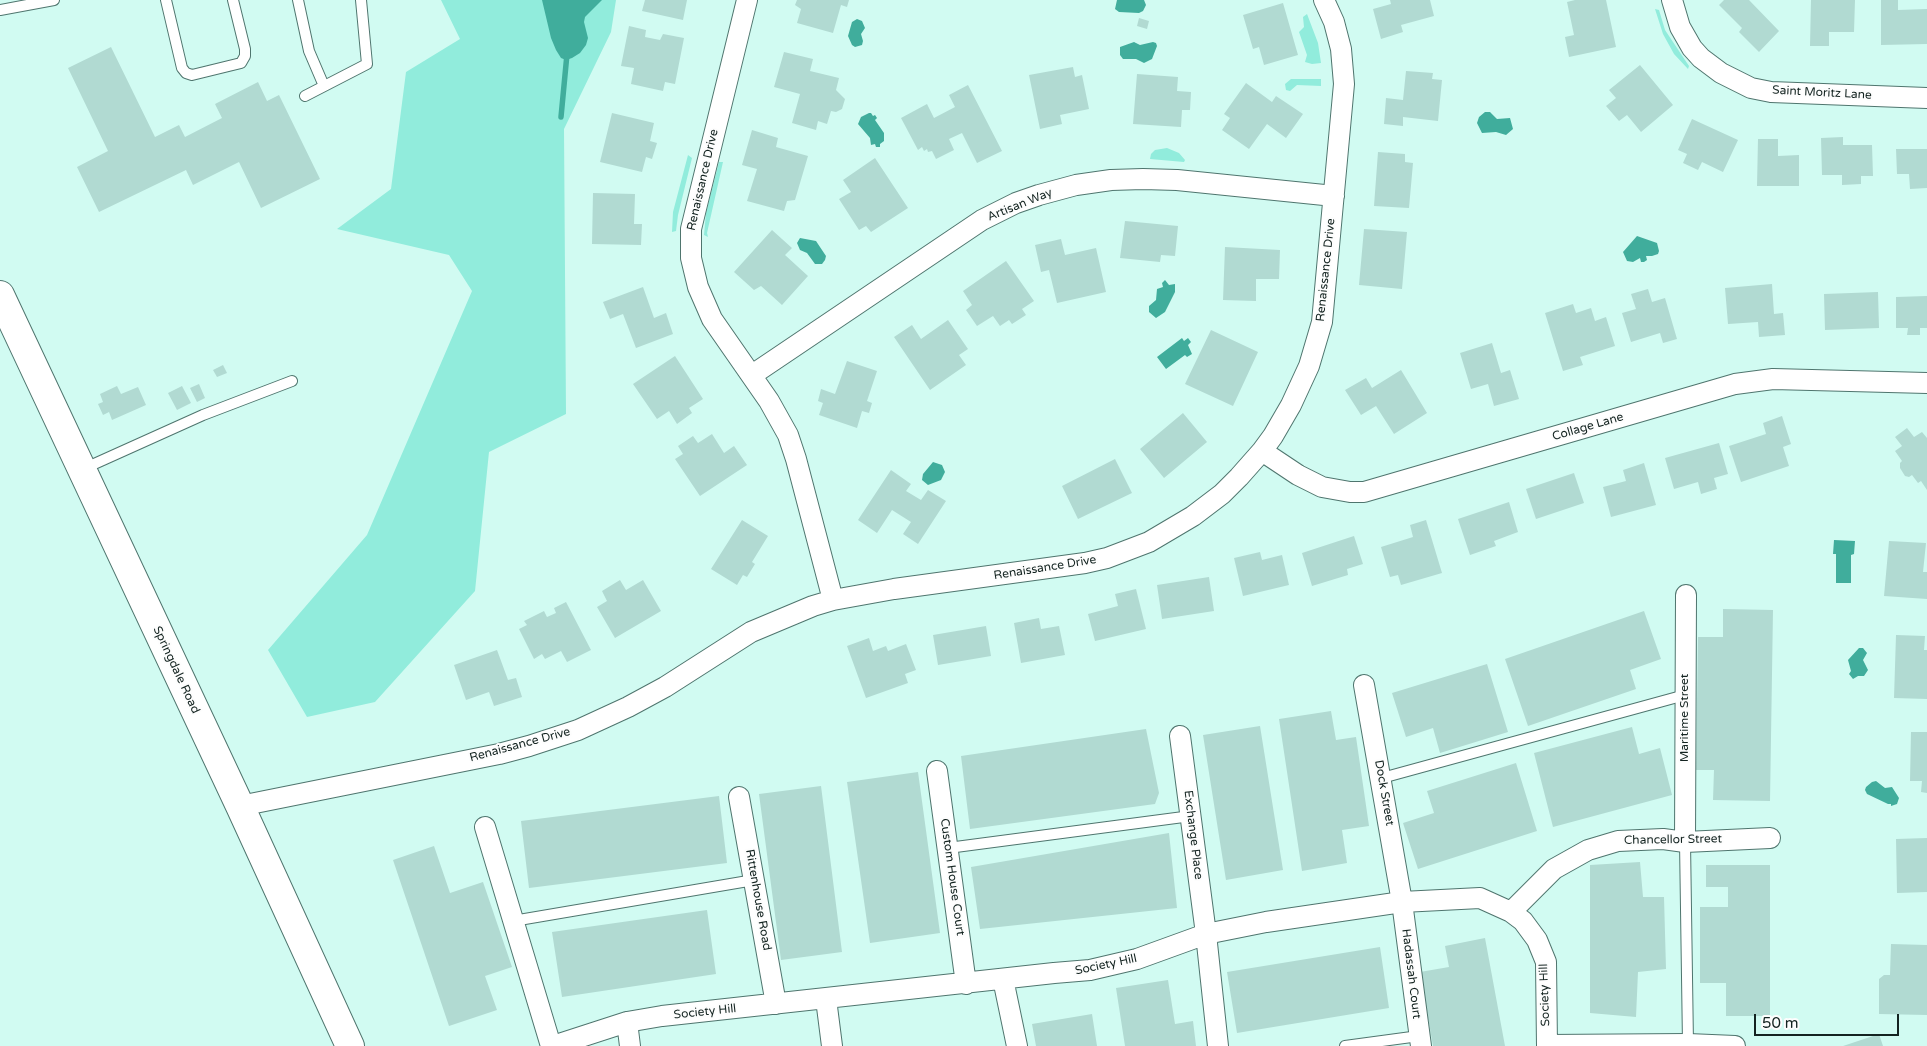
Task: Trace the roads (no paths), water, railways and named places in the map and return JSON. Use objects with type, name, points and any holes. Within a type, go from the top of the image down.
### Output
[{"type":"main road","name":"Springdale Road","points":[[0,295],[240,806],[350,1046]]},
{"type":"street","name":"Renaissance Drive","points":[[747,0],[692,221],[690,245],[693,272],[707,309],[776,412],[793,447],[833,600]]},
{"type":"street","name":"Renaissance Drive","points":[[240,806],[499,754],[555,738],[578,730],[628,707],[665,687],[751,632],[796,612],[833,600],[902,588],[1086,563],[1124,553],[1149,542],[1193,516],[1222,494],[1262,451],[1292,405],[1309,366],[1322,322],[1343,110],[1344,66],[1334,22],[1324,0]]},
{"type":"street","name":"Saint Moritz Lane","points":[[1672,0],[1680,27],[1692,48],[1701,58],[1721,73],[1743,84],[1772,92],[1927,98]]},
{"type":"street","name":"Artisan Way","points":[[752,375],[982,220],[1039,195],[1076,185],[1143,178],[1334,196]]},
{"type":"street","name":"Collage Lane","points":[[1262,451],[1298,475],[1322,487],[1350,492],[1364,492],[1735,384],[1773,379],[1927,384]]},
{"type":"street","name":"Maritime Street","points":[[1685,842],[1686,595]]},
{"type":"street","name":"Dock Street","points":[[1364,684],[1382,778],[1402,902]]},
{"type":"street","name":"Exchange Place","points":[[1180,736],[1206,934],[1218,1046]]},
{"type":"street","name":"Custom House Court","points":[[938,771],[966,984]]},
{"type":"street","name":"Rittenhouse Road","points":[[739,797],[776,1004]]},
{"type":"street","points":[[485,827],[552,1046]]},
{"type":"street","name":"Chancellor Street","points":[[1511,912],[1554,869],[1588,850],[1618,841],[1663,839],[1685,842],[1770,838]]},
{"type":"street","name":"Society Hill","points":[[552,1046],[627,1022],[662,1016],[1090,970],[1137,959],[1206,934],[1266,922],[1402,902],[1480,898],[1511,912],[1523,921],[1538,940],[1546,962],[1547,1046]]},
{"type":"street","name":"Hadassah Court","points":[[1402,902],[1420,1041]]},
{"type":"street","points":[[1003,979],[1017,1046]]},
{"type":"street","points":[[826,999],[832,1046]]},
{"type":"street","points":[[627,1022],[630,1046]]},
{"type":"street","points":[[1547,1046],[1688,1044],[1735,1046]]},
{"type":"lane","points":[[0,10],[54,0]]},
{"type":"lane","points":[[166,0],[182,68],[186,73],[192,75],[241,62],[245,56],[233,0]]},
{"type":"lane","points":[[298,0],[309,52],[324,86]]},
{"type":"lane","points":[[305,96],[367,64],[361,0]]},
{"type":"lane","points":[[82,469],[203,415],[292,380]]},
{"type":"lane","points":[[1382,778],[1685,695]]},
{"type":"lane","points":[[948,848],[1191,816]]},
{"type":"lane","points":[[1685,842],[1688,1044]]},
{"type":"lane","points":[[513,921],[754,880]]},
{"type":"lane","points":[[1345,1046],[1420,1041]]},
{"type":"waterway","points":[[561,117],[567,54]]}]
